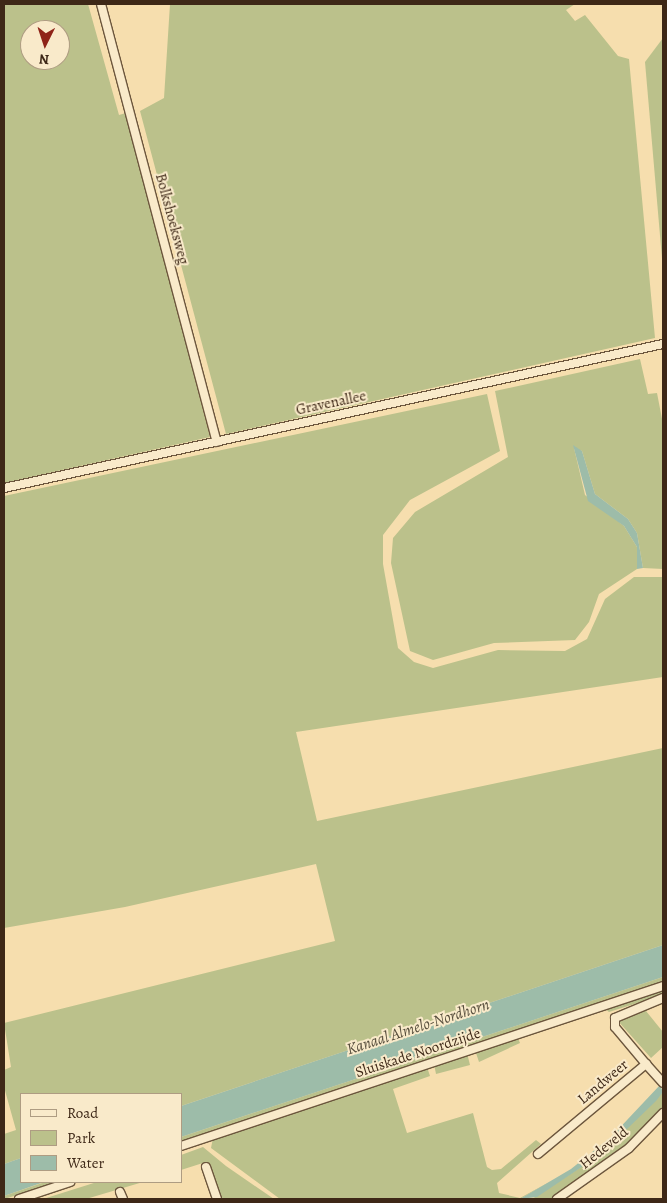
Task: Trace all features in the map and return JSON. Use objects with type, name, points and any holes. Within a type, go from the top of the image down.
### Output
[{"type":"street","name":"Bolkshoeksweg","points":[[101,4],[217,442]]},
{"type":"street","name":"Gravenallee","points":[[4,488],[663,344]]},
{"type":"street","name":"Sluiskade Noordzijde","points":[[182,1146],[663,986]]},
{"type":"street","name":"Landweer","points":[[538,1154],[646,1064],[615,1027],[614,1018],[663,998]]},
{"type":"street","points":[[646,1064],[663,1083]]},
{"type":"street","name":"Hedeveld","points":[[557,1199],[629,1148],[663,1113]]},
{"type":"street","points":[[206,1167],[216,1199]]},
{"type":"street","points":[[19,1199],[67,1183]]},
{"type":"green space","points":[[4,4],[88,4],[119,115],[126,113],[210,437],[4,483]]},
{"type":"green space","points":[[170,4],[575,4],[566,10],[575,21],[585,15],[618,56],[629,59],[655,338],[226,434],[140,111],[164,98]]},
{"type":"green space","points":[[663,38],[663,270],[645,62]]},
{"type":"green space","points":[[640,359],[648,394],[657,393],[663,424],[663,569],[643,568],[637,533],[628,519],[595,494],[582,451],[574,448],[585,495],[624,526],[637,547],[637,569],[599,594],[589,622],[575,640],[494,643],[433,660],[410,651],[391,563],[393,538],[415,512],[508,457],[495,391]]},
{"type":"green space","points":[[487,394],[500,451],[410,500],[383,535],[383,564],[398,648],[414,662],[433,668],[498,650],[565,651],[587,639],[605,599],[634,577],[663,577],[663,677],[296,732],[317,821],[663,748],[663,945],[182,1106],[182,1093],[20,1093],[20,1158],[4,1164],[4,1134],[16,1130],[4,1087],[4,1070],[11,1067],[4,1023],[335,941],[316,864],[125,907],[4,928],[4,496]]},
{"type":"green space","points":[[663,977],[663,982],[182,1142],[182,1137]]},
{"type":"green space","points":[[663,988],[663,995],[609,1012],[605,1009]]},
{"type":"green space","points":[[653,1005],[646,1011],[663,1032],[663,1047],[651,1058],[618,1021]]},
{"type":"green space","points":[[517,1036],[520,1043],[479,1062],[475,1050]]},
{"type":"green space","points":[[467,1053],[470,1065],[436,1074],[434,1064]]},
{"type":"green space","points":[[427,1067],[430,1076],[393,1089],[407,1133],[473,1113],[487,1167],[492,1170],[501,1169],[536,1140],[541,1144],[497,1183],[499,1193],[520,1198],[553,1180],[520,1199],[280,1199],[211,1148],[213,1138]]},
{"type":"green space","points":[[663,1092],[663,1108],[621,1151],[553,1199],[532,1199],[601,1154]]},
{"type":"green space","points":[[203,1147],[226,1166],[274,1199],[222,1199],[206,1162],[182,1170],[182,1155]]},
{"type":"green space","points":[[42,1183],[58,1183],[4,1199],[4,1196]]},
{"type":"green space","points":[[94,1183],[140,1183],[86,1199],[43,1199]]},
{"type":"water","points":[[573,445],[582,451],[595,494],[628,519],[637,533],[643,568],[637,569],[637,547],[624,526],[588,501]]},
{"type":"water","name":"Kanaal Almelo-Nordhorn","points":[[663,945],[663,977],[182,1137],[182,1106]]},
{"type":"water","points":[[660,1085],[663,1092],[656,1101],[601,1154],[537,1197],[520,1199],[571,1169],[611,1137]]},
{"type":"water","points":[[20,1158],[20,1183],[41,1183],[4,1196],[4,1164]]}]
